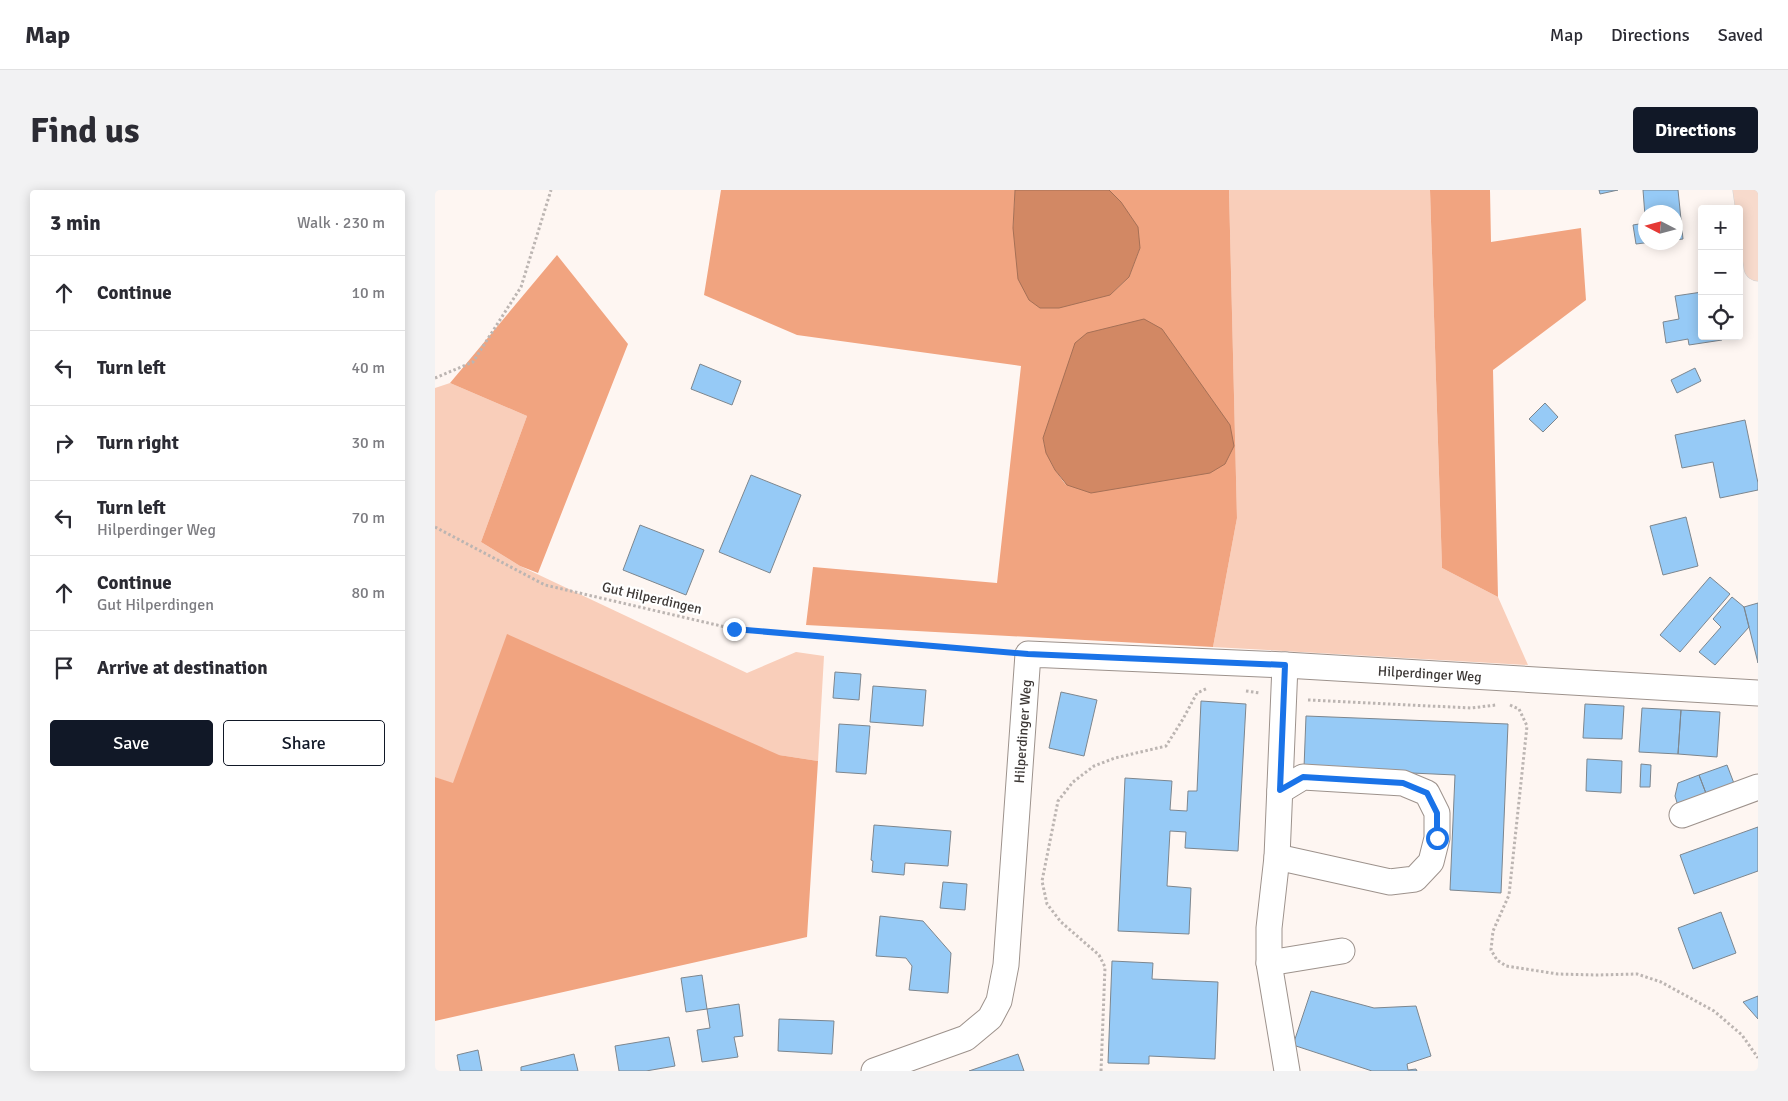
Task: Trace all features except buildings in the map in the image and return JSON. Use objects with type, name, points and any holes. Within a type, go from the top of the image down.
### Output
[{"type":"main road","points":[[1747,190],[1758,267]]},
{"type":"street","name":"Hilperdinger Weg","points":[[874,1071],[967,1038],[989,1018],[999,1001],[1006,965],[1028,654],[1285,665],[1758,693]]},
{"type":"street","points":[[1285,665],[1277,857],[1269,928],[1269,963],[1287,1071]]},
{"type":"street","points":[[1277,857],[1389,882],[1415,879],[1431,862],[1437,838],[1437,813],[1427,793],[1403,783],[1303,777],[1280,790]]},
{"type":"street","points":[[1682,815],[1758,787]]},
{"type":"street","points":[[1269,963],[1343,951]]},
{"type":"path","points":[[435,378],[473,362],[521,287],[551,190]]},
{"type":"path","name":"Gut Hilperdingen","points":[[435,527],[545,585],[734,629],[1028,654]]},
{"type":"shaded area","points":[[721,190],[1015,190],[1013,228],[1110,295],[1129,277],[1140,248],[1121,202],[1109,190],[1229,190],[1237,518],[1213,647],[806,625],[813,567],[997,583],[1021,366],[797,335],[704,295]],"holes":[[[1043,438],[1066,485],[1051,463]]]},
{"type":"shaded area","points":[[1015,190],[1109,190],[1121,202],[1138,227],[1140,248],[1129,277],[1110,295],[1059,308],[1040,308],[1029,300],[1018,279],[1013,228]]},
{"type":"shaded area","points":[[1229,190],[1430,190],[1442,568],[1498,597],[1528,665],[1213,647],[1237,518]]},
{"type":"shaded area","points":[[1430,190],[1490,190],[1491,242],[1581,228],[1586,300],[1493,370],[1498,597],[1442,568]]},
{"type":"shaded area","points":[[557,255],[628,344],[538,573],[520,566],[481,542],[527,416],[450,383]]},
{"type":"shaded area","points":[[1144,319],[1162,329],[1230,425],[1234,446],[1225,464],[1210,473],[1091,493],[1067,485],[1055,470],[1046,453],[1043,438],[1075,343],[1087,333]]},
{"type":"shaded area","points":[[450,383],[527,416],[481,542],[520,566],[747,673],[796,652],[824,656],[818,761],[779,755],[453,784],[435,777],[435,388]]},
{"type":"shaded area","points":[[507,634],[779,755],[818,761],[807,937],[435,1021],[435,777],[453,783]]},
{"type":"route","points":[[734,629],[1028,654],[1285,665],[1280,790],[1303,777],[1403,783],[1427,793],[1437,813],[1437,838]]}]
